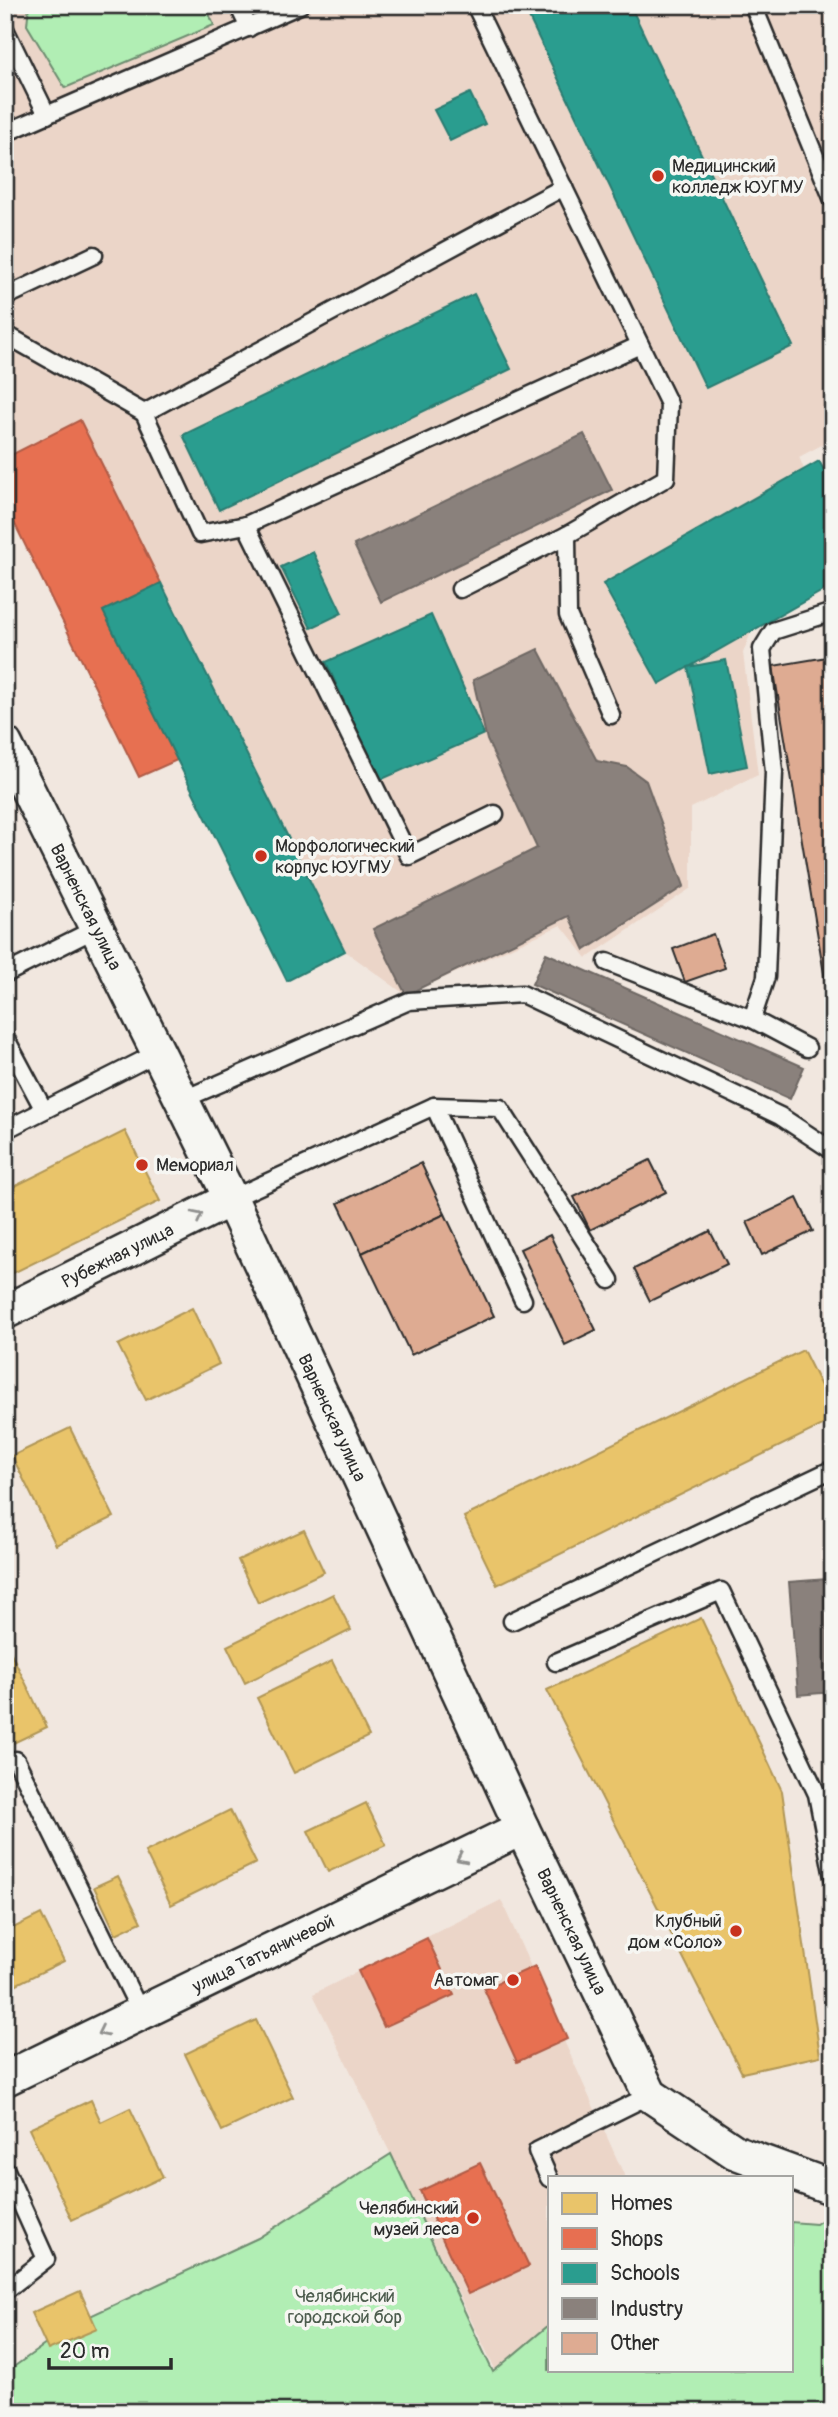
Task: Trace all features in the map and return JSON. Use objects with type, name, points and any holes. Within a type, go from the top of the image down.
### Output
[{"type":"street","name":"Варненская улица","points":[[5,744],[231,1199],[650,2095]]},
{"type":"street","name":"Рубежная улица","points":[[5,1312],[231,1199]]},
{"type":"street","name":"улица Татьяничевой","points":[[5,2079],[523,1828]]},
{"type":"street","points":[[650,2095],[735,2152],[833,2188]]},
{"type":"lane","points":[[238,5],[249,27]]},
{"type":"lane","points":[[5,133],[300,5]]},
{"type":"lane","points":[[460,589],[566,535],[666,478],[669,404],[475,5]]},
{"type":"lane","points":[[754,5],[833,200]]},
{"type":"lane","points":[[5,29],[47,115]]},
{"type":"lane","points":[[144,413],[564,187]]},
{"type":"lane","points":[[5,297],[94,255]]},
{"type":"lane","points":[[5,334],[144,413],[200,534],[246,525],[640,345]]},
{"type":"lane","points":[[246,525],[409,856],[495,814]]},
{"type":"lane","points":[[566,535],[568,615],[611,715]]},
{"type":"lane","points":[[752,1019],[766,977],[774,772],[762,649],[773,631],[833,612]]},
{"type":"lane","points":[[5,974],[96,928]]},
{"type":"lane","points":[[607,962],[752,1019],[807,1048]]},
{"type":"lane","points":[[182,1100],[409,1000],[522,994],[780,1116],[833,1151]]},
{"type":"lane","points":[[5,1037],[44,1110]]},
{"type":"lane","points":[[5,1130],[159,1052]]},
{"type":"lane","points":[[433,1105],[523,1300]]},
{"type":"lane","points":[[231,1199],[433,1105],[500,1108],[610,1280]]},
{"type":"lane","points":[[512,1621],[833,1469]]},
{"type":"lane","points":[[556,1662],[721,1591],[817,1794],[833,1877]]},
{"type":"lane","points":[[16,1760],[141,2013]]},
{"type":"lane","points":[[548,2176],[537,2151],[650,2095]]},
{"type":"lane","points":[[5,2168],[46,2259],[5,2291]]},
{"type":"shaded area","points":[[5,5],[833,5],[833,439],[799,457],[821,511],[756,619],[743,653],[758,775],[691,808],[691,888],[587,958],[561,925],[406,995],[345,951],[287,981],[178,760],[139,777],[5,504]]},
{"type":"shaded area","points":[[501,1900],[625,2176],[548,2176],[548,2371],[511,2402],[313,1994]]},
{"type":"green space","points":[[29,5],[205,5],[214,25],[65,88],[27,25]]},
{"type":"green space","name":"Челябинский городской бор","points":[[391,2154],[493,2372],[548,2326],[548,2372],[792,2372],[792,2222],[816,2224],[833,2213],[833,2412],[5,2412],[5,2373],[77,2322],[258,2238]]},
{"type":"building: Homes","points":[[125,1131],[160,1201],[5,1277],[5,1191]]},
{"type":"building: Homes","points":[[192,1308],[219,1364],[146,1400],[118,1345]]},
{"type":"building: Homes","points":[[803,1350],[833,1410],[833,1420],[497,1585],[464,1517]]},
{"type":"building: Homes","points":[[70,1428],[114,1517],[56,1545],[12,1456]]},
{"type":"building: Homes","points":[[304,1530],[324,1572],[258,1603],[238,1560]]},
{"type":"building: Homes","points":[[333,1594],[351,1630],[245,1683],[227,1646]]},
{"type":"building: Homes","name":"Клубный дом «Соло»","points":[[701,1618],[782,1791],[820,2056],[742,2073],[547,1690]]},
{"type":"building: Homes","points":[[10,1651],[47,1727],[5,1747],[5,1653]]},
{"type":"building: Homes","points":[[332,1661],[369,1736],[294,1773],[257,1698]]},
{"type":"building: Homes","points":[[366,1803],[386,1845],[328,1872],[308,1831]]},
{"type":"building: Homes","points":[[230,1810],[256,1863],[171,1905],[145,1852]]},
{"type":"building: Homes","points":[[118,1876],[141,1922],[116,1934],[94,1887]]},
{"type":"building: Homes","points":[[41,1914],[64,1961],[5,1990],[5,1932]]},
{"type":"building: Homes","points":[[256,2020],[293,2097],[222,2131],[185,2054]]},
{"type":"building: Homes","points":[[91,2100],[101,2122],[130,2108],[163,2177],[72,2220],[29,2129]]},
{"type":"building: Homes","points":[[80,2291],[97,2329],[48,2350],[31,2313]]},
{"type":"building: Shops","points":[[80,420],[161,583],[103,611],[177,760],[139,777],[5,504],[5,458]]},
{"type":"building: Shops","points":[[427,1938],[454,1995],[384,2027],[358,1971]]},
{"type":"building: Shops","points":[[535,1966],[567,2039],[517,2062],[484,1989]]},
{"type":"building: Shops","points":[[480,2163],[529,2266],[468,2294],[420,2191]]},
{"type":"building: Schools","name":"Медицинский колледж ЮУГМУ","points":[[523,5],[630,5],[793,346],[706,388]]},
{"type":"building: Schools","points":[[470,93],[485,124],[450,141],[434,110]]},
{"type":"building: Schools","points":[[474,294],[511,369],[219,510],[183,435]]},
{"type":"building: Schools","points":[[819,461],[833,486],[833,585],[659,684],[603,584]]},
{"type":"building: Schools","points":[[313,552],[342,613],[311,628],[281,567]]},
{"type":"building: Schools","name":"Морфологический корпус ЮУГМУ","points":[[161,583],[345,951],[287,981],[103,611]]},
{"type":"building: Schools","points":[[431,615],[484,734],[380,780],[326,662]]},
{"type":"building: Schools","points":[[726,660],[747,766],[710,774],[688,667]]},
{"type":"building: Industry","points":[[584,434],[612,490],[381,602],[354,545]]},
{"type":"building: Industry","points":[[538,649],[597,761],[627,767],[646,781],[684,886],[585,950],[569,916],[406,995],[373,929],[537,848],[487,740],[473,680]]},
{"type":"building: Industry","points":[[546,953],[804,1067],[790,1099],[532,984]]},
{"type":"building: Industry","points":[[827,1579],[833,1692],[798,1695],[789,1582]]},
{"type":"building: Other","points":[[833,656],[833,1028],[773,666]]},
{"type":"building: Other","points":[[713,934],[725,968],[685,982],[673,949]]},
{"type":"building: Other","points":[[650,1160],[666,1192],[590,1230],[574,1197]]},
{"type":"building: Other","points":[[421,1163],[445,1214],[362,1253],[338,1203]]},
{"type":"building: Other","points":[[797,1198],[813,1231],[762,1255],[747,1222]]},
{"type":"building: Other","points":[[445,1214],[494,1316],[411,1355],[362,1253]]},
{"type":"building: Other","points":[[710,1231],[727,1264],[650,1301],[634,1269]]},
{"type":"building: Other","points":[[550,1235],[596,1330],[565,1345],[520,1249]]},
{"type":"place","name":"Медицинский колледж ЮУГМУ","points":[[658,176]]},
{"type":"place","name":"Морфологический корпус ЮУГМУ","points":[[261,856]]},
{"type":"place","name":"Мемориал","points":[[142,1165]]},
{"type":"place","name":"Клубный дом «Соло»","points":[[736,1931]]},
{"type":"place","name":"Автомаг","points":[[513,1980]]},
{"type":"place","name":"Челябинский музей леса","points":[[473,2218]]}]
